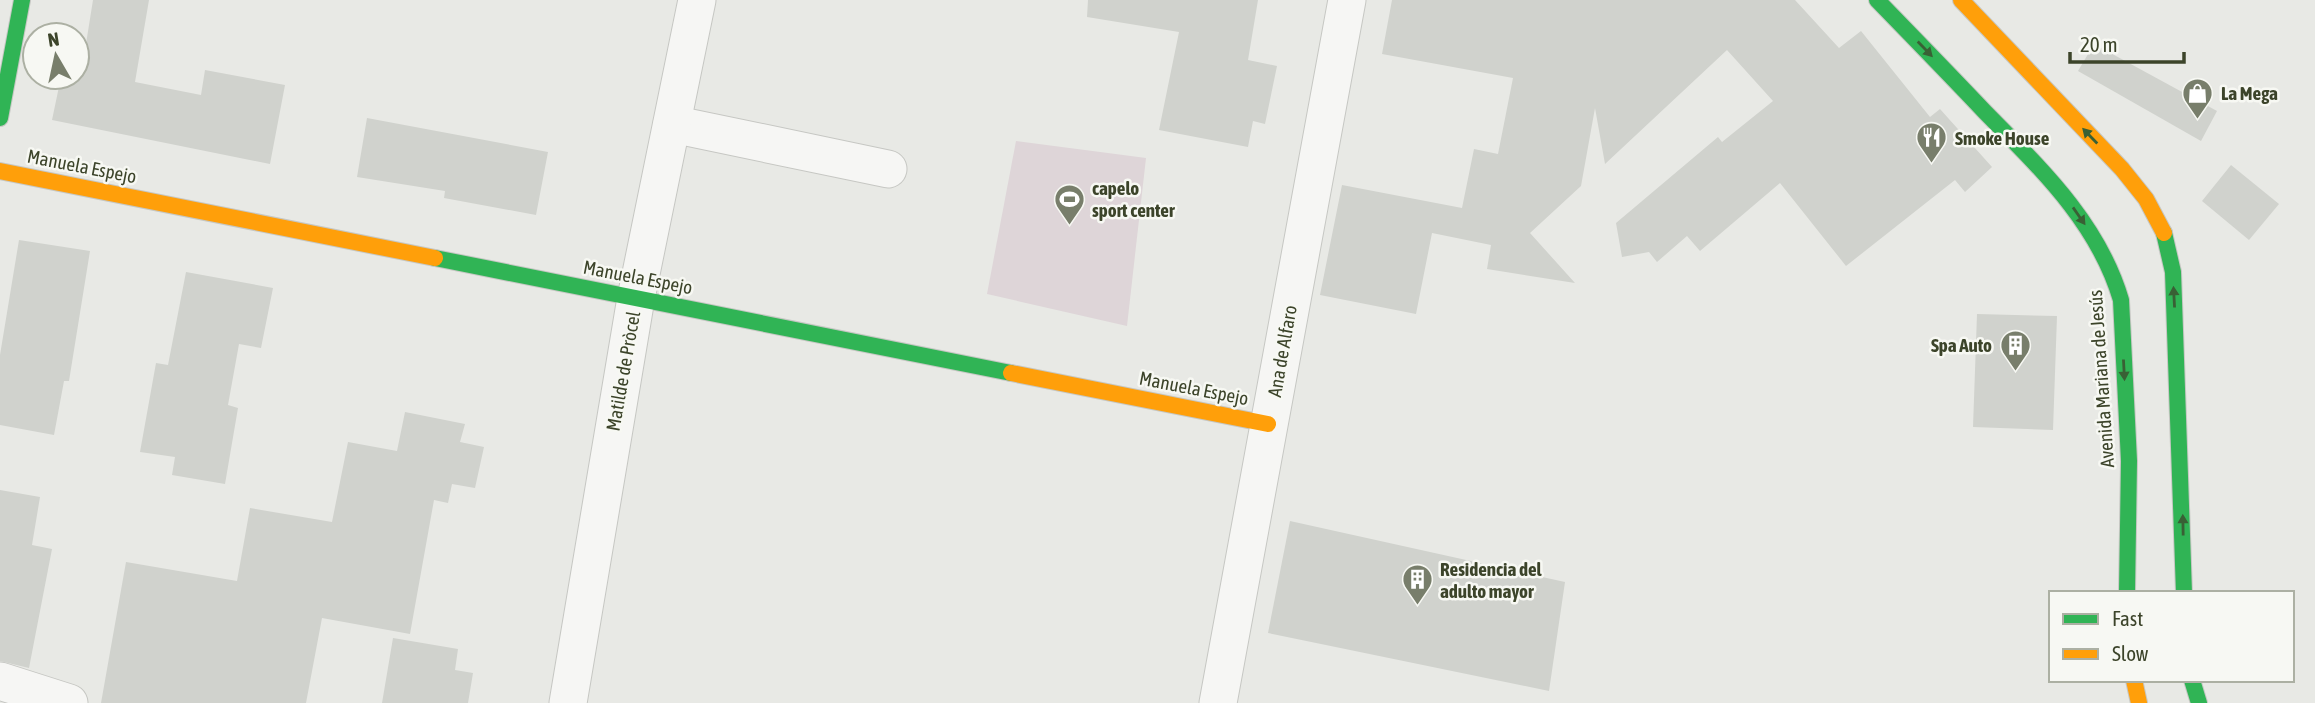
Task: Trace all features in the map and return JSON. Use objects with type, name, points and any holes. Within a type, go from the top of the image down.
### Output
[{"type":"street","points":[[0,118],[22,0]]},
{"type":"street","name":"Matilde de Pròcel","points":[[568,703],[636,298],[697,0]]},
{"type":"street","name":"Ana de Alfaro","points":[[1218,703],[1347,0]]},
{"type":"street","name":"Avenida Mariana de Jesús","points":[[1877,0],[2074,208],[2112,252],[2121,300],[2129,461],[2127,591]]},
{"type":"street","points":[[1961,0],[2122,169],[2146,199],[2173,272],[2184,591]]},
{"type":"street","points":[[672,124],[888,169]]},
{"type":"street","name":"Manuela Espejo","points":[[0,171],[1268,424]]},
{"type":"street","points":[[0,681],[69,703]]},
{"type":"street","points":[[2134,682],[2139,703]]},
{"type":"street","points":[[2193,682],[2199,703]]},
{"type":"shaded area","name":"capelo sport center","points":[[1016,141],[1146,158],[1127,326],[987,294]]},
{"type":"building","points":[[93,0],[149,0],[135,82],[201,95],[205,70],[285,85],[270,164],[52,120],[58,91],[91,91],[90,21]]},
{"type":"building","points":[[1088,0],[1258,0],[1248,60],[1277,66],[1265,124],[1253,121],[1248,147],[1159,130],[1179,32],[1087,17]]},
{"type":"building","points":[[1392,0],[1795,0],[1839,48],[1861,31],[1930,117],[1940,109],[1992,167],[1965,192],[1955,180],[1846,266],[1780,183],[1700,251],[1687,236],[1657,262],[1649,252],[1622,257],[1616,223],[1718,137],[1722,142],[1773,101],[1727,50],[1605,164],[1595,108],[1581,186],[1530,233],[1575,283],[1487,269],[1491,245],[1432,233],[1416,314],[1320,295],[1342,185],[1462,208],[1474,149],[1498,154],[1513,78],[1382,54]]},
{"type":"building","points":[[2094,44],[2217,111],[2201,141],[2078,71]]},
{"type":"building","points":[[367,118],[548,152],[536,215],[444,198],[445,191],[357,177]]},
{"type":"building","points":[[2231,165],[2279,204],[2249,240],[2202,201]]},
{"type":"building","points":[[19,240],[90,251],[69,381],[64,381],[54,435],[0,425],[0,355]]},
{"type":"building","points":[[186,272],[273,288],[261,348],[239,344],[228,405],[238,408],[225,484],[172,475],[175,457],[140,452],[156,363],[168,365]]},
{"type":"building","name":"Spa Auto","points":[[1977,314],[2057,316],[2053,430],[1973,427]]},
{"type":"building","points":[[405,412],[465,424],[460,442],[484,447],[475,488],[452,484],[448,503],[434,500],[410,634],[322,618],[306,703],[101,703],[126,562],[237,581],[250,508],[332,522],[348,442],[397,451]]},
{"type":"building","points":[[0,490],[40,497],[32,545],[52,549],[29,668],[0,661]]},
{"type":"building","name":"Residencia del adulto mayor","points":[[1290,521],[1565,582],[1549,691],[1268,633]]},
{"type":"building","points":[[393,638],[458,649],[455,670],[473,673],[468,703],[382,703]]},
{"type":"traffic: fast","points":[[0,118],[22,0]]},
{"type":"traffic: fast","points":[[1877,0],[2065,198],[2098,246],[2111,272],[2121,300],[2129,461],[2127,591]]},
{"type":"traffic: fast","points":[[2164,233],[2173,272],[2184,591]]},
{"type":"traffic: fast","points":[[435,258],[1011,373]]},
{"type":"traffic: fast","points":[[2193,682],[2199,703]]},
{"type":"traffic: slow","points":[[1961,0],[2122,169],[2146,199],[2164,233]]},
{"type":"traffic: slow","points":[[0,171],[435,258]]},
{"type":"traffic: slow","points":[[1011,373],[1268,424]]},
{"type":"traffic: slow","points":[[2134,682],[2139,703]]},
{"type":"place","name":"La Mega","points":[[2198,120]]},
{"type":"place","name":"Smoke House","points":[[1932,165]]},
{"type":"place","name":"capelo sport center","points":[[1069,226]]},
{"type":"place","name":"Spa Auto","points":[[2015,372]]},
{"type":"place","name":"Residencia del adulto mayor","points":[[1417,607]]}]
